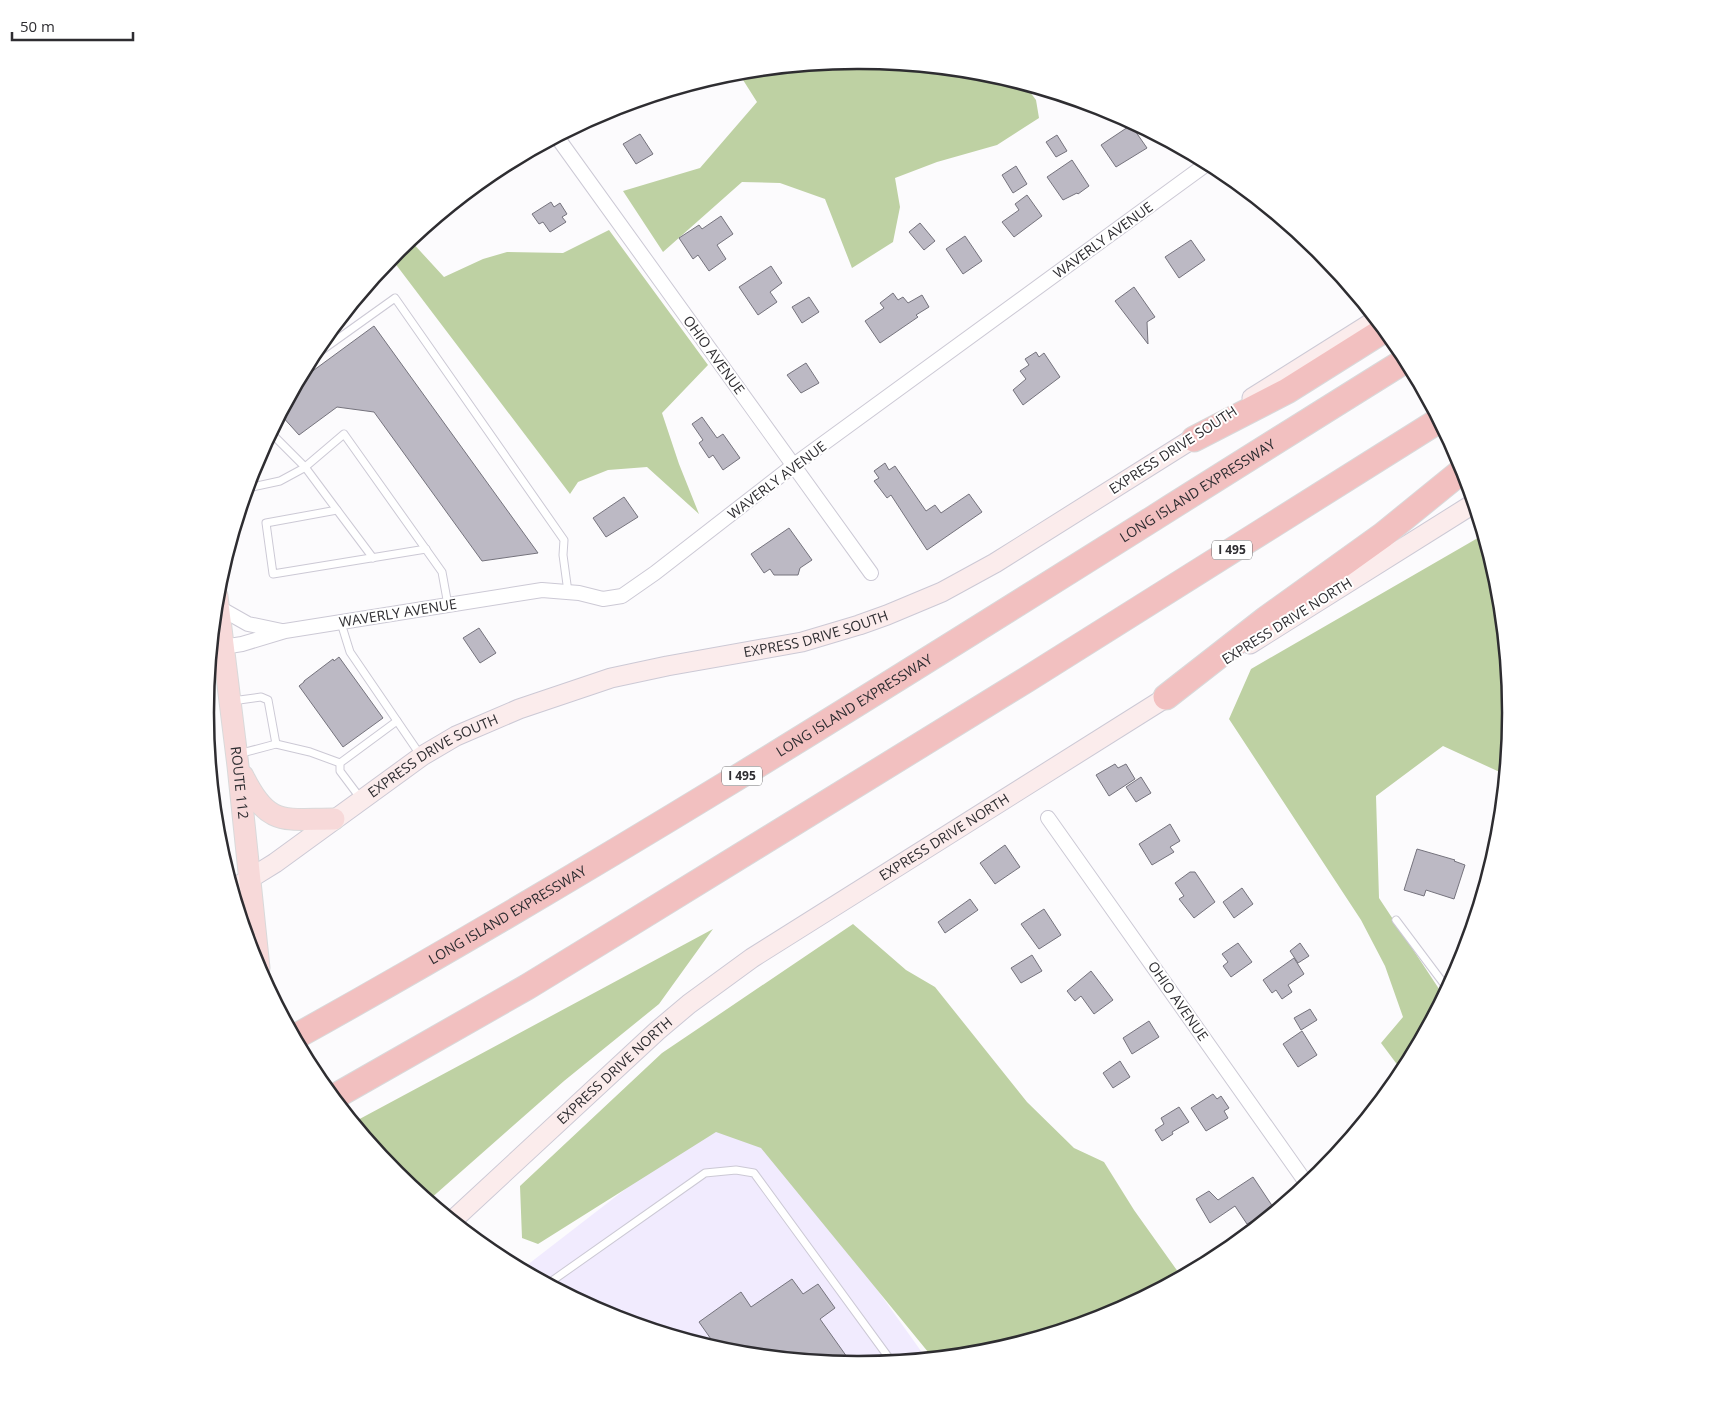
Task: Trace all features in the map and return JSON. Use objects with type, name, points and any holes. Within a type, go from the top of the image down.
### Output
[{"type":"highway","points":[[1194,439],[1287,391],[1378,334]]},
{"type":"highway","name":"LONG ISLAND EXPRESSWAY","points":[[300,1034],[736,780],[1399,364]]},
{"type":"highway","name":"I 495","points":[[340,1094],[527,987],[634,922],[1026,680],[1433,424]]},
{"type":"highway","points":[[1166,697],[1266,619],[1383,535],[1456,475]]},
{"type":"main road","name":"EXPRESS DRIVE SOUTH","points":[[241,884],[275,863],[422,756],[456,736],[485,723],[582,687],[641,672],[802,642],[830,634],[887,615],[969,578],[1194,439],[1279,380],[1371,323]]},
{"type":"main road","name":"EXPRESS DRIVE NORTH","points":[[458,1216],[657,1031],[720,980],[1468,507]]},
{"type":"main road","name":"ROUTE 112","points":[[218,645],[230,701],[237,760],[241,884],[248,919]]},
{"type":"main road","points":[[237,760],[255,798],[261,806],[273,815],[290,819],[334,819]]},
{"type":"street","name":"OHIO AVENUE","points":[[560,142],[871,573]]},
{"type":"street","name":"WAVERLY AVENUE","points":[[219,643],[242,644],[285,631],[542,590],[579,593],[603,599],[622,596],[655,573],[794,465],[1201,168]]},
{"type":"street","name":"WAVERLY AVENUE","points":[[224,605],[248,624],[285,631]]},
{"type":"street","name":"OHIO AVENUE","points":[[1048,818],[1302,1178]]},
{"type":"lane","points":[[331,344],[395,298],[564,540],[563,554],[568,592]]},
{"type":"lane","points":[[256,485],[280,480],[305,467],[344,434],[442,572],[448,605]]},
{"type":"lane","points":[[276,439],[305,467],[373,558]]},
{"type":"lane","points":[[337,510],[266,523],[273,574],[426,549]]},
{"type":"lane","points":[[341,622],[350,652],[422,756]]},
{"type":"lane","points":[[230,701],[261,697],[268,700],[276,744]]},
{"type":"lane","points":[[340,763],[397,721]]},
{"type":"lane","points":[[237,760],[276,744],[310,752],[340,763]]},
{"type":"lane","points":[[340,763],[340,771],[361,799]]},
{"type":"lane","points":[[1396,920],[1442,982]]},
{"type":"lane","points":[[553,1279],[705,1173],[736,1170],[754,1173],[887,1355]]},
{"type":"shaded area","points":[[711,1123],[771,1141],[922,1353],[858,1356],[816,1355],[732,1344],[651,1322],[612,1307],[573,1290],[527,1265]]},
{"type":"green space","points":[[816,70],[900,70],[984,81],[1030,93],[1036,100],[1039,118],[997,145],[937,162],[895,178],[900,207],[893,242],[852,268],[825,199],[780,183],[742,182],[663,252],[623,191],[700,168],[757,102],[743,79]]},
{"type":"green space","points":[[609,230],[708,365],[662,413],[679,464],[699,514],[647,467],[608,470],[578,482],[570,494],[396,265],[415,246],[444,277],[483,259],[507,252],[563,253]]},
{"type":"green space","points":[[1478,538],[1496,628],[1500,670],[1502,712],[1498,771],[1443,746],[1376,796],[1379,898],[1439,989],[1416,1034],[1397,1064],[1381,1043],[1403,1017],[1385,966],[1361,920],[1229,719],[1251,669]]},
{"type":"green space","points":[[853,924],[906,970],[935,987],[1027,1102],[1074,1148],[1104,1162],[1134,1210],[1178,1271],[1143,1290],[1065,1322],[984,1344],[928,1352],[761,1148],[716,1132],[538,1244],[522,1238],[520,1186],[662,1053]]},
{"type":"green space","points":[[713,929],[659,1004],[564,1081],[434,1196],[403,1168],[359,1119]]},
{"type":"building","points":[[1127,128],[1136,132],[1147,148],[1116,167],[1101,145]]},
{"type":"building","points":[[640,134],[653,154],[636,164],[623,144]]},
{"type":"building","points":[[1057,135],[1067,151],[1056,157],[1046,142]]},
{"type":"building","points":[[1072,160],[1089,186],[1078,194],[1063,200],[1047,177]]},
{"type":"building","points":[[1016,166],[1027,184],[1013,193],[1002,175]]},
{"type":"building","points":[[1027,195],[1042,216],[1014,237],[1002,222],[1019,210],[1015,204]]},
{"type":"building","points":[[551,202],[554,207],[560,203],[567,214],[562,217],[566,222],[550,232],[543,222],[539,224],[532,214]]},
{"type":"building","points":[[721,216],[733,234],[717,245],[726,259],[709,271],[698,255],[693,259],[679,238],[699,225],[702,229]]},
{"type":"building","points":[[920,223],[935,241],[924,250],[909,232]]},
{"type":"building","points":[[965,236],[982,261],[963,274],[946,249]]},
{"type":"building","points":[[1191,240],[1205,260],[1179,278],[1165,257]]},
{"type":"building","points":[[771,266],[782,283],[770,292],[777,302],[758,315],[739,287]]},
{"type":"building","points":[[1134,287],[1155,317],[1147,322],[1148,344],[1115,301]]},
{"type":"building","points":[[893,293],[898,300],[903,297],[908,303],[922,295],[929,307],[916,315],[918,317],[880,343],[865,321],[884,308],[880,303]]},
{"type":"building","points":[[809,297],[819,312],[802,323],[792,307]]},
{"type":"building","points":[[374,326],[538,553],[482,561],[374,412],[337,407],[299,435],[285,420],[313,371]]},
{"type":"building","points":[[1036,352],[1039,357],[1044,353],[1060,377],[1023,405],[1013,390],[1026,379],[1020,371],[1029,365],[1025,359]]},
{"type":"building","points":[[806,363],[819,383],[801,393],[787,375]]},
{"type":"building","points":[[702,417],[717,438],[723,434],[740,458],[723,470],[713,455],[709,458],[699,443],[703,440],[692,424]]},
{"type":"building","points":[[885,463],[889,470],[895,466],[926,511],[935,505],[941,513],[969,494],[982,512],[927,550],[891,495],[887,498],[874,481],[879,478],[874,471]]},
{"type":"building","points":[[624,497],[638,517],[606,537],[593,518]]},
{"type":"building","points":[[789,528],[812,560],[800,568],[798,575],[774,575],[770,569],[764,573],[751,554]]},
{"type":"building","points":[[479,628],[496,653],[480,663],[463,638]]},
{"type":"building","points":[[339,657],[383,718],[343,747],[299,686],[333,659],[334,661]]},
{"type":"building","points":[[1115,764],[1118,768],[1126,764],[1135,779],[1109,796],[1096,775]]},
{"type":"building","points":[[1141,777],[1151,793],[1136,802],[1126,787]]},
{"type":"building","points":[[1170,824],[1180,841],[1170,847],[1174,852],[1152,865],[1139,844]]},
{"type":"building","points":[[1005,845],[1020,867],[995,884],[980,863]]},
{"type":"building","points":[[1417,849],[1455,860],[1465,865],[1454,899],[1426,890],[1424,896],[1404,890]]},
{"type":"building","points":[[1190,872],[1195,872],[1215,902],[1194,918],[1179,899],[1184,896],[1175,883]]},
{"type":"building","points":[[1242,888],[1253,904],[1234,918],[1223,902]]},
{"type":"building","points":[[970,899],[978,910],[945,933],[938,922]]},
{"type":"building","points":[[1044,909],[1061,935],[1039,949],[1021,924]]},
{"type":"building","points":[[1238,943],[1252,962],[1231,977],[1223,966],[1228,962],[1222,954]]},
{"type":"building","points":[[1300,943],[1309,956],[1298,963],[1290,951]]},
{"type":"building","points":[[1032,955],[1042,971],[1021,983],[1011,968]]},
{"type":"building","points":[[1294,958],[1304,974],[1288,985],[1292,992],[1282,999],[1276,990],[1272,993],[1263,980]]},
{"type":"building","points":[[1091,971],[1113,1000],[1094,1014],[1081,996],[1075,1001],[1067,991]]},
{"type":"building","points":[[1310,1009],[1317,1020],[1301,1030],[1294,1018]]},
{"type":"building","points":[[1149,1021],[1159,1037],[1132,1054],[1123,1038]]},
{"type":"building","points":[[1302,1031],[1317,1055],[1298,1067],[1283,1044]]},
{"type":"building","points":[[1120,1061],[1130,1077],[1113,1088],[1103,1073]]},
{"type":"building","points":[[1213,1094],[1217,1099],[1221,1096],[1229,1108],[1224,1111],[1228,1118],[1206,1131],[1191,1108]]},
{"type":"building","points":[[1179,1107],[1189,1122],[1172,1132],[1173,1134],[1162,1141],[1155,1130],[1164,1124],[1161,1118]]},
{"type":"building","points":[[1253,1177],[1272,1205],[1247,1224],[1235,1206],[1210,1223],[1196,1199],[1209,1191],[1218,1200]]},
{"type":"building","points":[[792,1279],[803,1294],[818,1284],[835,1308],[820,1319],[846,1356],[774,1351],[732,1344],[711,1339],[699,1322],[741,1292],[751,1307]]}]
